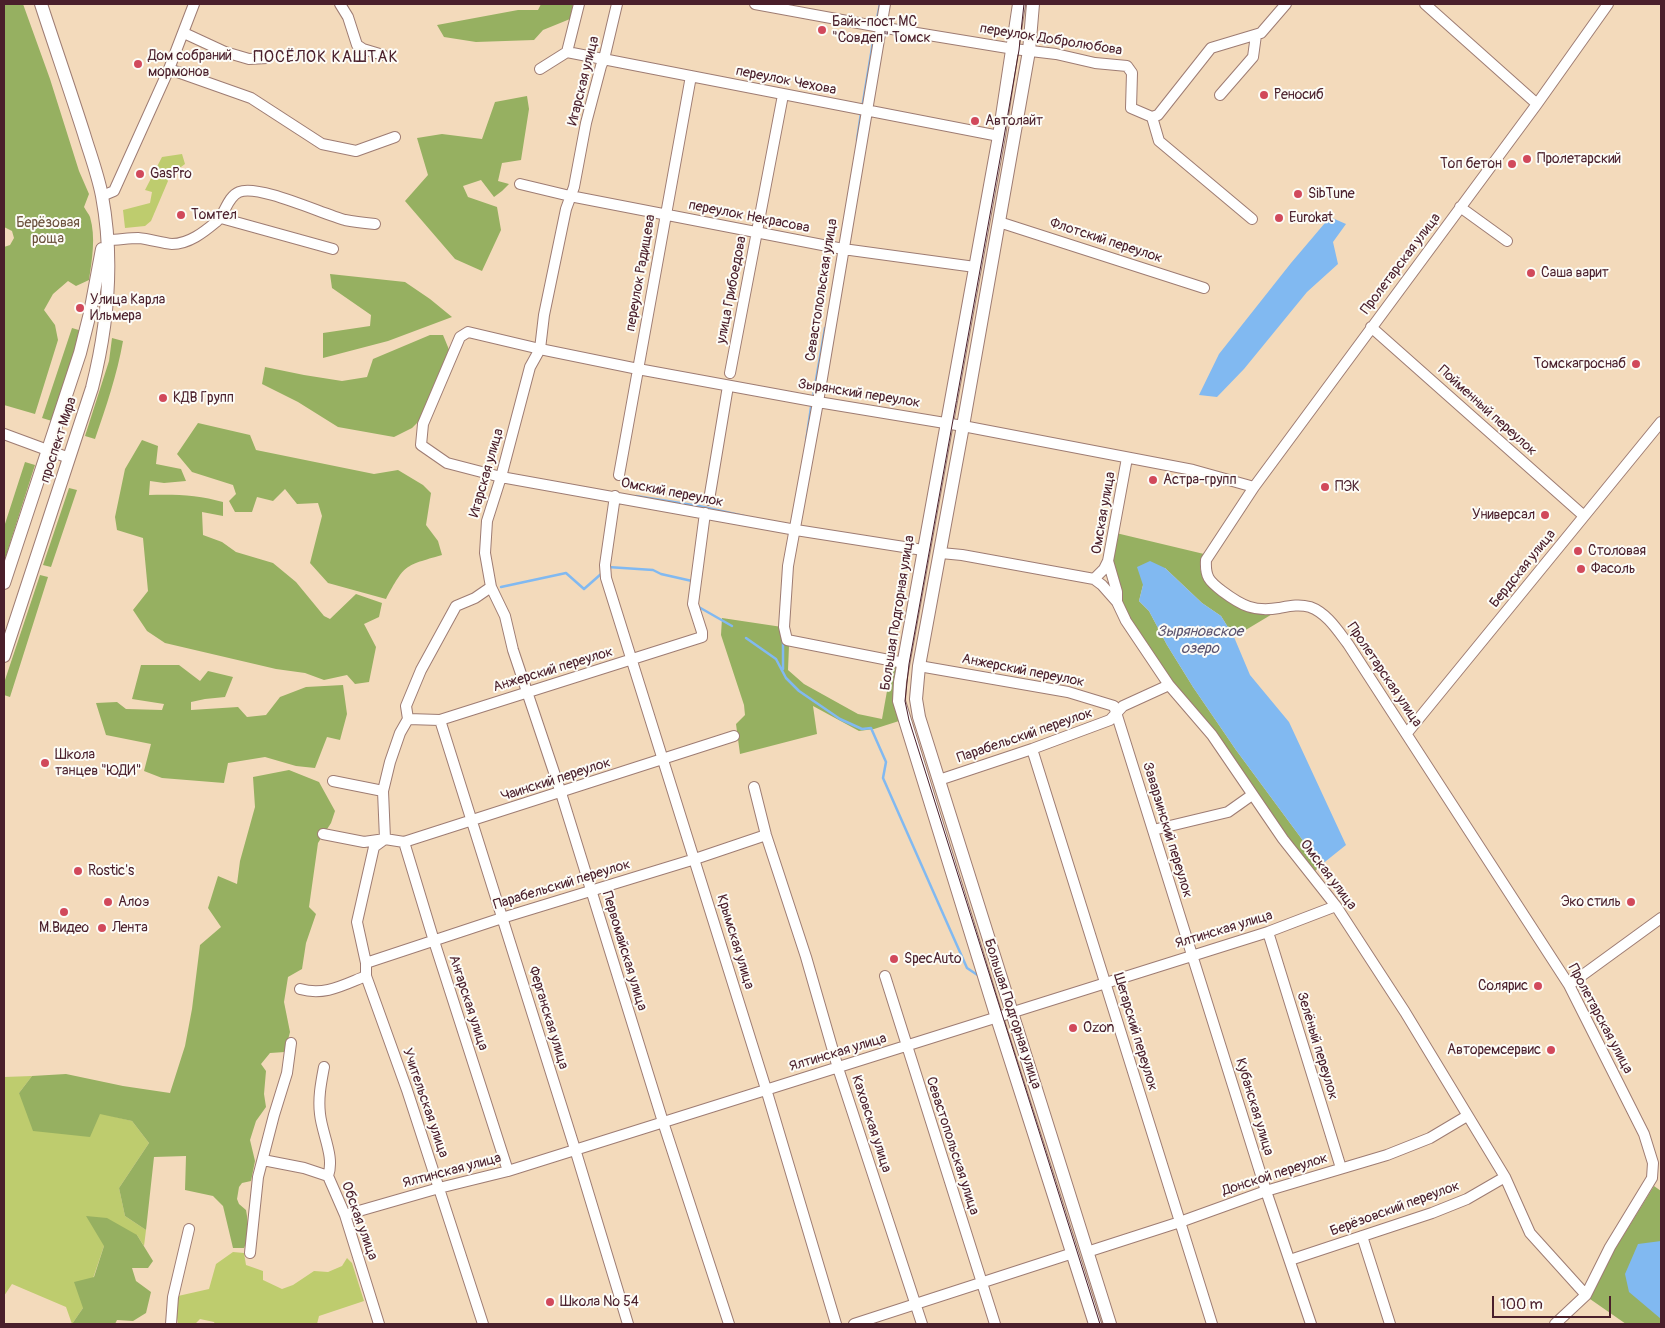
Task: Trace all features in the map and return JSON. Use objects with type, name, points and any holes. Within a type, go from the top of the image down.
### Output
[{"type":"main road","name":"проспект Мира","points":[[4,656],[10,618],[69,458],[92,388],[100,357],[108,292],[108,240],[102,196],[42,4]]},
{"type":"main road","name":"Большая Подгорная улица","points":[[1019,4],[1000,136],[923,550],[900,682],[899,701],[996,1018],[1095,1324]]},
{"type":"main road","name":"Большая Подгорная улица","points":[[1033,4],[1029,51],[964,426],[919,666],[916,699],[919,717],[1110,1324]]},
{"type":"main road","name":"проспект Мира","points":[[4,583],[80,353],[92,305],[106,227]]},
{"type":"street","points":[[102,196],[114,191],[169,69],[194,4]]},
{"type":"street","points":[[340,4],[348,17],[357,45],[363,49],[383,55]]},
{"type":"street","points":[[540,69],[567,52],[579,4]]},
{"type":"street","name":"Игарская улица","points":[[491,587],[485,553],[487,521],[530,367],[540,349],[544,315],[566,209],[574,187],[588,114],[617,4]]},
{"type":"street","name":"переулок Добролюбова","points":[[755,4],[880,28],[1127,66],[1132,73],[1131,108],[1152,117]]},
{"type":"street","name":"Севастопольская улица","points":[[885,4],[796,530],[788,566],[784,627],[787,640],[904,663]]},
{"type":"street","points":[[1252,220],[1158,141],[1152,117],[1158,115],[1210,48],[1261,34],[1286,4]]},
{"type":"street","points":[[1425,4],[1537,104]]},
{"type":"street","name":"Пролетарская улица","points":[[1556,1324],[1586,1295],[1610,1247],[1652,1178],[1653,1163],[1644,1134],[1569,985],[1407,733],[1332,623],[1324,615],[1311,607],[1298,605],[1261,610],[1239,604],[1212,583],[1205,572],[1206,560],[1254,487],[1537,104],[1608,4]]},
{"type":"street","points":[[184,33],[225,52],[249,59],[267,58]]},
{"type":"street","points":[[1220,96],[1253,57],[1256,35]]},
{"type":"street","name":"переулок Чехова","points":[[567,52],[1000,136]]},
{"type":"street","points":[[169,69],[251,98],[322,144],[356,151],[395,137]]},
{"type":"street","name":"переулок Радищева","points":[[619,475],[691,76]]},
{"type":"street","name":"улица Грибоедова","points":[[730,373],[784,95]]},
{"type":"street","name":"переулок Некрасова","points":[[520,184],[570,196],[843,249],[975,267]]},
{"type":"street","points":[[108,240],[137,238],[173,244],[183,242],[203,234],[221,218],[234,195],[239,192],[255,192],[270,195],[344,220],[376,224]]},
{"type":"street","points":[[1460,207],[1507,241]]},
{"type":"street","points":[[221,218],[333,249]]},
{"type":"street","name":"Флотский переулок","points":[[999,222],[1204,288]]},
{"type":"street","name":"Пойменный переулок","points":[[1371,327],[1584,516]]},
{"type":"street","name":"Зырянский переулок","points":[[422,444],[423,424],[460,337],[468,332],[638,369],[818,402],[964,426],[1193,470],[1254,487]]},
{"type":"street","points":[[709,500],[728,386]]},
{"type":"street","name":"Бердская улица","points":[[1407,733],[1661,422]]},
{"type":"street","points":[[4,434],[69,458]]},
{"type":"street","name":"Омский переулок","points":[[422,444],[447,463],[501,476],[796,530],[923,550]]},
{"type":"street","name":"Омская улица","points":[[1127,458],[1108,560],[1117,602],[1126,621],[1169,685],[1212,735],[1283,839],[1336,906],[1405,1012],[1505,1176],[1530,1233],[1586,1295]]},
{"type":"street","name":"Крымская улица","points":[[615,496],[604,569],[606,578],[766,1089],[836,1324]]},
{"type":"street","name":"Анжерский переулок","points":[[408,719],[440,720],[700,638],[703,635],[693,604],[705,513]]},
{"type":"street","points":[[940,553],[962,555],[1094,579],[1117,602]]},
{"type":"street","points":[[1094,579],[1104,569],[1108,560]]},
{"type":"street","points":[[300,990],[312,993],[329,991],[366,976],[366,963],[356,922],[374,847],[385,839],[383,791],[400,733],[408,719],[406,706],[417,679],[456,606],[485,592],[491,587]]},
{"type":"street","name":"Первомайская улица","points":[[491,587],[505,616],[513,650],[561,793],[663,1122],[729,1324]]},
{"type":"street","name":"Анжерский переулок","points":[[919,666],[1068,692],[1114,706],[1116,713]]},
{"type":"street","name":"Парабельский переулок","points":[[939,780],[1032,749],[1110,720],[1123,706],[1169,685]]},
{"type":"street","name":"Заварзинский переулок","points":[[1116,713],[1190,955]]},
{"type":"street","name":"Ферганская улица","points":[[440,720],[628,1324]]},
{"type":"street","name":"Чаинский переулок","points":[[323,834],[364,842],[385,839],[404,842],[734,736]]},
{"type":"street","name":"Шегарский переулок","points":[[1032,749],[1212,1324]]},
{"type":"street","points":[[333,781],[383,791]]},
{"type":"street","name":"Каховская улица","points":[[754,787],[766,835],[806,957],[838,1068],[922,1324]]},
{"type":"street","points":[[1153,830],[1228,812],[1252,795]]},
{"type":"street","name":"Парабельский переулок","points":[[366,963],[766,835]]},
{"type":"street","name":"Ангарская улица","points":[[404,842],[508,1171]]},
{"type":"street","name":"Ялтинская улица","points":[[345,1215],[439,1188],[508,1171],[1268,932],[1336,906]]},
{"type":"street","points":[[1569,985],[1661,918]]},
{"type":"street","name":"Зелёный переулок","points":[[1268,932],[1341,1168]]},
{"type":"street","name":"Кубанская улица","points":[[1190,955],[1214,1022],[1266,1191],[1312,1324]]},
{"type":"street","name":"Учительская улица","points":[[366,976],[407,1090],[483,1324]]},
{"type":"street","name":"Севастопольская улица","points":[[885,976],[995,1324]]},
{"type":"street","points":[[250,1253],[258,1177],[287,1073],[291,1043]]},
{"type":"street","name":"Обская улица","points":[[324,1067],[318,1099],[331,1168],[328,1176],[345,1215],[379,1324]]},
{"type":"street","name":"Донской переулок","points":[[1087,1252],[1180,1222],[1266,1191],[1386,1155],[1430,1138],[1468,1116]]},
{"type":"street","points":[[263,1160],[304,1168],[328,1176]]},
{"type":"street","name":"Берёзовский переулок","points":[[1290,1260],[1467,1199],[1505,1176]]},
{"type":"street","points":[[171,1324],[173,1297],[189,1229]]},
{"type":"street","points":[[1362,1236],[1390,1324]]},
{"type":"street","points":[[854,1324],[1073,1253]]},
{"type":"green space","name":"Берёзовая роща","points":[[4,4],[23,4],[50,79],[79,171],[89,194],[84,207],[90,217],[93,232],[89,280],[76,286],[68,281],[53,294],[44,310],[55,325],[58,340],[35,414],[4,405],[4,247],[10,245],[14,238],[12,231],[4,227]]},
{"type":"green space","points":[[541,4],[573,4],[570,19],[543,30],[534,40],[476,42],[444,37],[437,25],[518,10],[538,10]]},
{"type":"green space","points":[[527,96],[529,109],[521,160],[502,163],[498,181],[509,184],[494,197],[481,180],[463,186],[468,197],[497,207],[501,230],[482,271],[455,259],[405,201],[428,175],[417,138],[442,134],[482,139],[495,102]]},
{"type":"green space","points":[[182,154],[185,164],[166,178],[168,181],[151,221],[145,226],[125,228],[123,210],[150,203],[152,192],[145,190],[162,157]]},
{"type":"green space","points":[[330,274],[405,282],[452,317],[388,341],[323,358],[323,333],[370,326],[371,315],[332,288]]},
{"type":"green space","points":[[72,328],[82,331],[52,421],[42,418]]},
{"type":"green space","points":[[430,335],[443,335],[450,352],[423,417],[412,428],[394,437],[338,427],[298,402],[262,384],[265,367],[342,381],[367,377],[373,359]]},
{"type":"green space","points":[[112,338],[123,341],[121,354],[95,439],[85,436],[109,361]]},
{"type":"green space","points":[[198,423],[250,435],[256,450],[374,474],[398,470],[423,485],[431,493],[426,525],[438,541],[442,555],[407,568],[397,579],[386,599],[328,583],[310,563],[322,516],[318,503],[297,504],[285,489],[273,501],[257,497],[252,512],[235,512],[229,501],[236,494],[233,485],[192,472],[177,454]]},
{"type":"green space","points":[[142,440],[158,446],[156,464],[181,469],[186,481],[164,483],[150,481],[149,495],[186,496],[223,502],[223,516],[202,512],[203,535],[222,542],[236,552],[273,563],[296,582],[324,616],[330,619],[356,594],[382,603],[379,617],[364,624],[376,647],[369,682],[355,684],[347,675],[324,680],[305,673],[276,669],[165,643],[147,631],[133,610],[148,591],[143,538],[117,530],[115,517],[125,469]]},
{"type":"green space","points":[[25,462],[35,465],[4,562],[4,527]]},
{"type":"green space","points":[[69,488],[77,490],[51,567],[43,565]]},
{"type":"green space","points":[[1116,533],[1204,554],[1200,567],[1201,573],[1213,588],[1239,608],[1256,613],[1274,613],[1234,637],[1221,616],[1202,603],[1165,568],[1143,585],[1139,601],[1149,611],[1193,687],[1236,750],[1321,865],[1314,872],[1171,684],[1127,618],[1121,602],[1111,560]]},
{"type":"green space","points":[[40,575],[48,577],[10,697],[4,695],[4,683]]},
{"type":"green space","points":[[722,618],[782,627],[789,646],[788,670],[804,684],[858,714],[882,719],[892,663],[901,665],[899,721],[874,729],[859,731],[813,706],[817,734],[740,754],[736,724],[745,715],[744,705],[721,635]]},
{"type":"green space","points":[[141,665],[179,665],[200,681],[208,671],[233,677],[225,697],[191,702],[191,710],[238,707],[247,717],[266,715],[280,697],[306,687],[343,685],[347,714],[340,740],[327,737],[315,768],[296,766],[265,757],[228,763],[224,783],[162,778],[144,771],[151,744],[106,735],[96,703],[117,702],[126,709],[162,710],[164,704],[132,699]]},
{"type":"green space","points":[[289,770],[319,782],[335,811],[331,823],[318,843],[309,907],[316,914],[306,943],[302,969],[288,977],[284,1002],[290,1032],[285,1052],[270,1053],[261,1064],[266,1071],[264,1094],[266,1107],[256,1121],[250,1140],[255,1161],[251,1181],[242,1183],[239,1187],[237,1199],[239,1204],[246,1210],[249,1237],[244,1248],[233,1248],[223,1206],[213,1196],[185,1190],[186,1156],[154,1157],[146,1230],[125,1216],[119,1188],[149,1143],[132,1121],[100,1114],[90,1137],[33,1131],[19,1093],[32,1076],[66,1074],[123,1086],[170,1093],[185,1046],[200,945],[221,927],[208,908],[218,876],[237,884],[240,861],[255,807],[253,777]]},
{"type":"green space","points":[[32,1076],[19,1093],[132,1121],[149,1143],[119,1188],[125,1216],[146,1230],[144,1246],[137,1235],[104,1246],[83,1308],[72,1324],[66,1307],[12,1284],[4,1296],[4,1077]]},
{"type":"green space","points":[[1654,1186],[1661,1191],[1661,1324],[1626,1324],[1590,1299],[1615,1249]]},
{"type":"green space","points":[[86,1216],[107,1218],[137,1235],[153,1261],[148,1268],[132,1268],[136,1281],[151,1292],[146,1313],[133,1321],[117,1320],[115,1324],[72,1324],[83,1308],[74,1282],[94,1277],[104,1246]]},
{"type":"green space","points":[[233,1252],[244,1253],[246,1265],[263,1271],[263,1280],[282,1289],[293,1285],[314,1271],[328,1272],[342,1266],[347,1258],[352,1263],[364,1301],[319,1316],[317,1324],[215,1324],[214,1322],[200,1319],[195,1324],[178,1324],[175,1306],[178,1296],[209,1289],[216,1264]]},
{"type":"water","points":[[1330,217],[1346,224],[1333,242],[1338,264],[1307,292],[1244,369],[1217,397],[1199,395],[1219,354]]},
{"type":"water","name":"Зыряновское озеро","points":[[1150,561],[1165,568],[1202,603],[1221,616],[1234,637],[1250,675],[1289,722],[1346,845],[1321,865],[1236,750],[1193,687],[1149,611],[1139,601],[1143,585],[1137,567]]},
{"type":"water","points":[[1661,1241],[1661,1319],[1629,1292],[1625,1274],[1638,1244]]},
{"type":"waterway","points":[[876,23],[880,4]]},
{"type":"waterway","points":[[862,108],[875,30]]},
{"type":"waterway","points":[[857,140],[861,113]]},
{"type":"waterway","points":[[811,397],[813,397],[825,328]]},
{"type":"waterway","points":[[806,442],[811,407]]},
{"type":"waterway","points":[[636,496],[699,506],[744,516]]},
{"type":"waterway","points":[[608,567],[653,570],[661,574],[692,581]]},
{"type":"waterway","points":[[501,587],[566,573],[584,589],[601,574]]},
{"type":"waterway","points":[[697,606],[732,626]]},
{"type":"waterway","points":[[746,638],[776,659],[786,678],[799,691],[840,719],[862,729],[871,728],[886,762],[883,778],[967,968],[979,976]]},
{"type":"waterway","points":[[783,640],[783,669]]},
{"type":"tram line","points":[[1024,4],[1019,50],[909,664],[905,701],[909,720],[1100,1324]]},
{"type":"place","name":"Байк-пост MC \"Совдеп\" Томск","points":[[822,30]]},
{"type":"place","name":"Дом собраний мормонов","points":[[138,64]]},
{"type":"place","name":"Реносиб","points":[[1264,95]]},
{"type":"place","name":"Автолайт","points":[[975,121]]},
{"type":"place","name":"Пролетарский","points":[[1527,159]]},
{"type":"place","name":"Топ бетон","points":[[1512,164]]},
{"type":"place","name":"GasPro","points":[[140,174]]},
{"type":"place","name":"SibTune","points":[[1298,194]]},
{"type":"place","name":"Томтел","points":[[181,215]]},
{"type":"place","name":"Eurokat","points":[[1279,218]]},
{"type":"place","name":"Саша варит","points":[[1531,273]]},
{"type":"place","name":"Улица Карла Ильмера","points":[[80,308]]},
{"type":"place","name":"Томскагроснаб","points":[[1636,364]]},
{"type":"place","name":"КДВ Групп","points":[[163,398]]},
{"type":"place","name":"Астра-групп","points":[[1153,480]]},
{"type":"place","name":"ПЭК","points":[[1325,487]]},
{"type":"place","name":"Универсал","points":[[1545,515]]},
{"type":"place","name":"Столовая","points":[[1578,551]]},
{"type":"place","name":"Фасоль","points":[[1581,569]]},
{"type":"place","name":"Школа танцев \"ЮДИ\"","points":[[45,763]]},
{"type":"place","name":"Rostic's","points":[[78,871]]},
{"type":"place","name":"Алоэ","points":[[108,902]]},
{"type":"place","name":"Эко стиль","points":[[1631,902]]},
{"type":"place","name":"М.Видео","points":[[64,912]]},
{"type":"place","name":"Лента","points":[[102,928]]},
{"type":"place","name":"SpecAuto","points":[[894,959]]},
{"type":"place","name":"Солярис","points":[[1538,986]]},
{"type":"place","name":"Ozon","points":[[1073,1028]]},
{"type":"place","name":"Авторемсервис","points":[[1551,1050]]},
{"type":"place","name":"Школа № 54","points":[[550,1302]]},
{"type":"district","name":"ПОСЁЛОК КАШТАК","points":[[326,58]]}]
